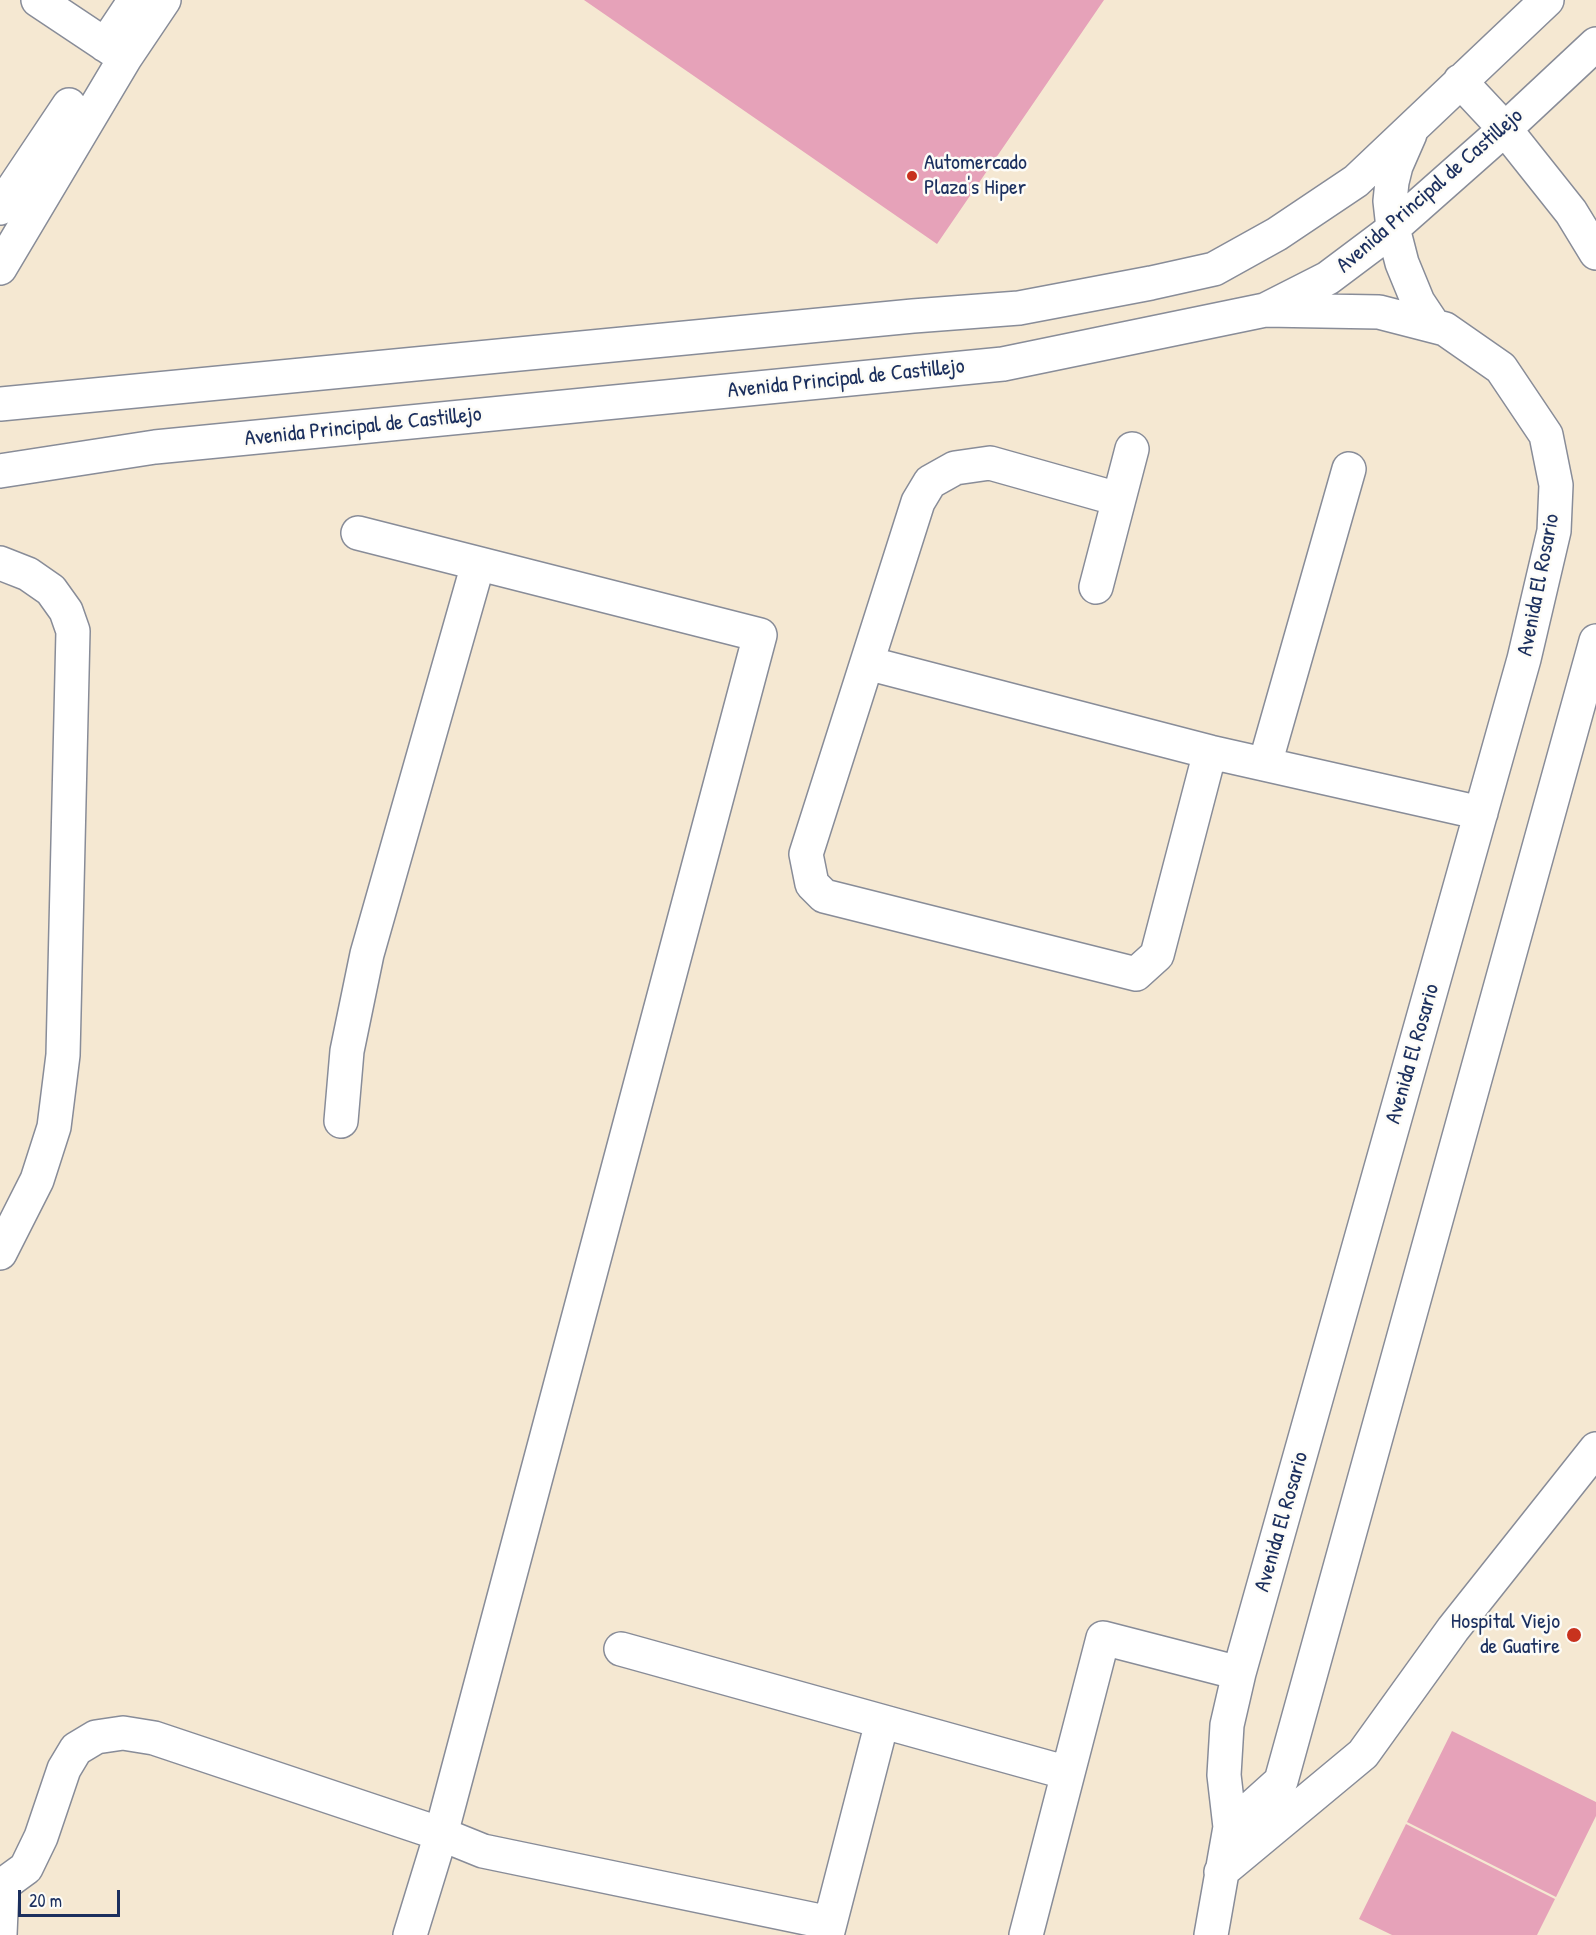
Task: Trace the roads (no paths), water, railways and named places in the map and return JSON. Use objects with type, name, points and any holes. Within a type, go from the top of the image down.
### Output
[{"type":"street","points":[[38,0],[115,51]]},
{"type":"street","points":[[0,268],[115,51],[135,0]]},
{"type":"street","points":[[115,51],[164,0]]},
{"type":"street","points":[[0,404],[901,317],[1019,308],[1151,283],[1214,268],[1277,234],[1356,181],[1547,0]]},
{"type":"street","name":"Avenida Principal de Castillejo","points":[[0,471],[155,447],[1003,364],[1265,310],[1328,278],[1393,228],[1505,129],[1596,44]]},
{"type":"street","points":[[1460,81],[1505,129],[1571,212],[1596,253]]},
{"type":"street","points":[[0,208],[69,105]]},
{"type":"street","points":[[1415,123],[1396,166],[1390,201],[1393,228],[1402,263],[1418,302],[1434,326]]},
{"type":"street","name":"Avenida El Rosario","points":[[1211,1935],[1230,1827],[1224,1774],[1227,1725],[1239,1673],[1524,659],[1554,531],[1556,485],[1546,435],[1502,368],[1446,329],[1379,312],[1265,310]]},
{"type":"street","points":[[1096,587],[1131,449]]},
{"type":"street","points":[[1118,499],[990,463],[955,468],[930,482],[918,502],[806,854],[812,884],[824,896],[1136,974],[1157,955],[1210,752]]},
{"type":"street","points":[[1264,764],[1349,469]]},
{"type":"street","points":[[358,533],[760,635],[441,1834],[410,1935]]},
{"type":"street","points":[[0,563],[28,574],[51,590],[66,611],[73,631],[63,1055],[54,1127],[37,1180],[3,1238]]},
{"type":"street","points":[[341,1121],[346,1051],[367,954],[478,564]]},
{"type":"street","points":[[1230,1827],[1281,1780],[1596,640]]},
{"type":"street","points":[[867,663],[1210,752],[1480,813]]},
{"type":"street","points":[[1221,1872],[1363,1754],[1453,1629],[1596,1449]]},
{"type":"street","points":[[1026,1935],[1103,1638],[1239,1673]]},
{"type":"street","points":[[621,1649],[1068,1773]]},
{"type":"street","points":[[0,1935],[1,1886],[26,1868],[41,1838],[64,1769],[76,1749],[96,1737],[123,1733],[154,1738],[441,1834],[483,1851],[829,1929],[882,1722]]},
{"type":"place","name":"Automercado Plaza's Hiper","points":[[912,176]]},
{"type":"place","name":"Hospital Viejo de Guatire","points":[[1574,1635]]}]
